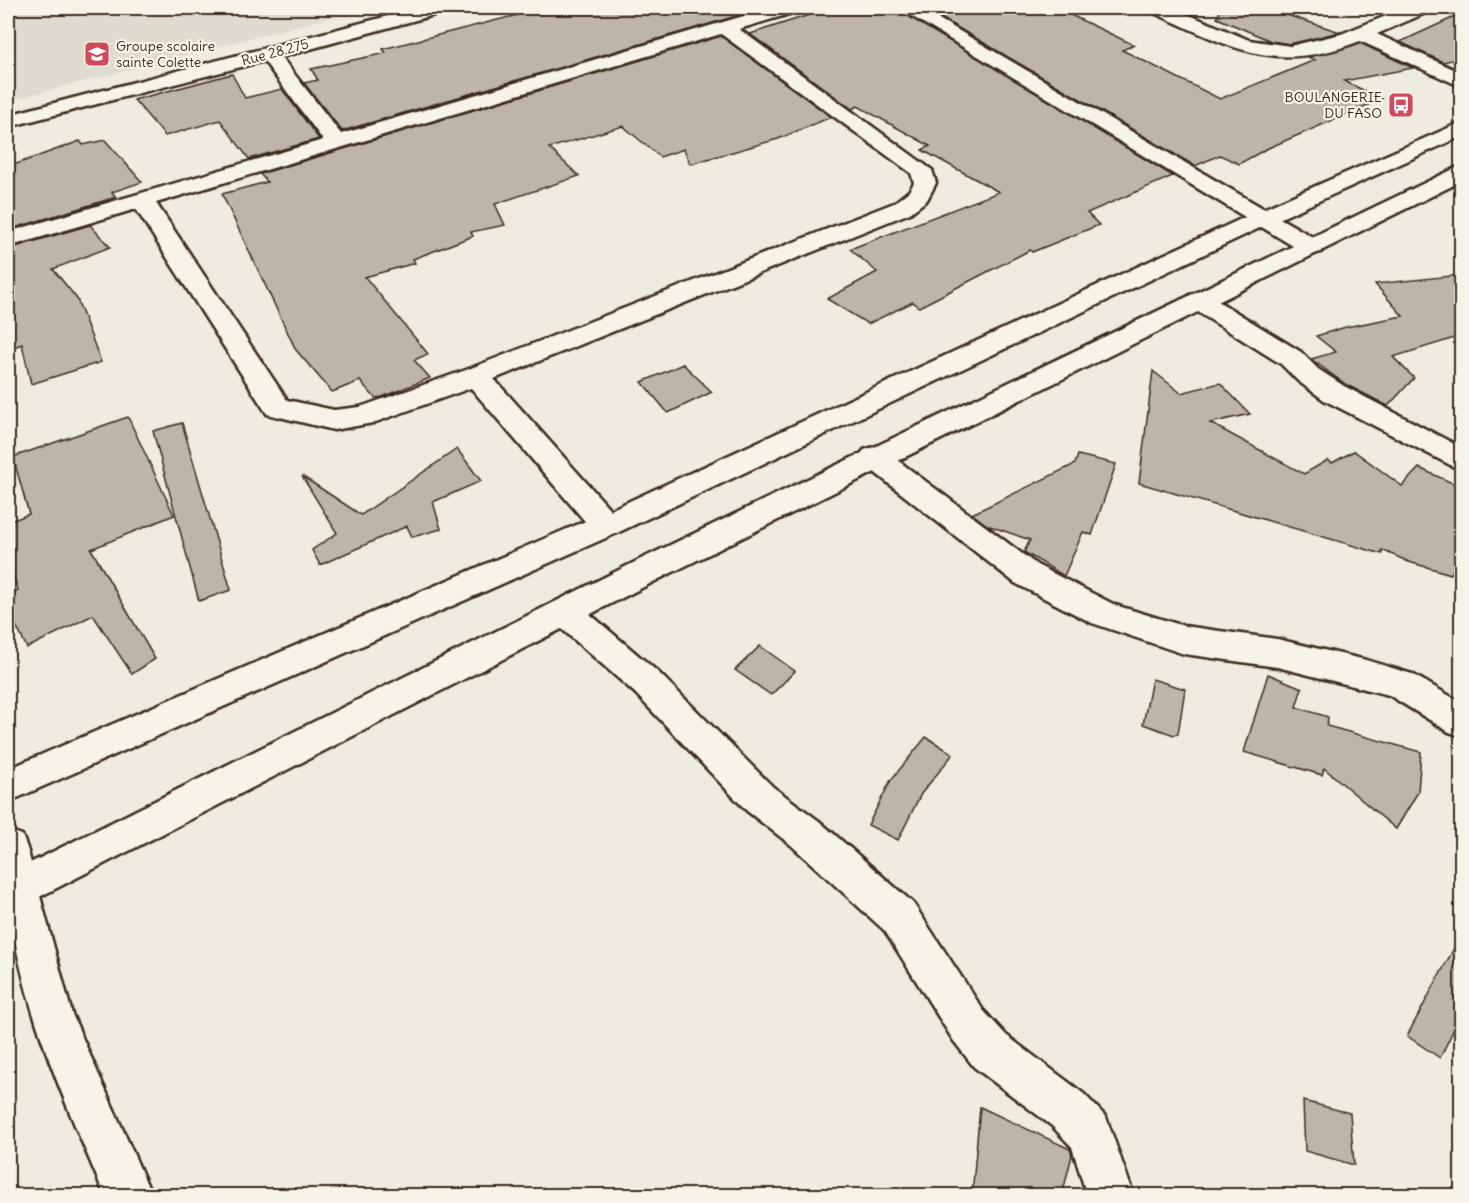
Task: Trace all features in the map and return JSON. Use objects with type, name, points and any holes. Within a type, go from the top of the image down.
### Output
[{"type":"street","name":"Rue 28.275","points":[[8,121],[438,8]]},
{"type":"street","points":[[8,240],[789,8]]},
{"type":"street","points":[[907,8],[1312,247]]},
{"type":"street","points":[[1159,8],[1246,45],[1270,51],[1312,49],[1360,33],[1421,8]]},
{"type":"street","points":[[142,200],[277,407],[334,420],[363,416],[476,376],[903,208],[919,195],[925,183],[921,170],[724,27]]},
{"type":"street","points":[[1360,33],[1461,81]]},
{"type":"street","points":[[269,54],[335,141]]},
{"type":"street","points":[[8,786],[606,525],[1262,218],[1461,128]]},
{"type":"street","points":[[12,892],[874,457],[1312,247],[1461,172]]},
{"type":"street","points":[[1199,301],[1291,358],[1308,375],[1334,393],[1461,461]]},
{"type":"street","points":[[476,376],[606,525]]},
{"type":"street","points":[[874,457],[1026,574],[1104,614],[1184,640],[1277,652],[1400,684],[1461,721]]},
{"type":"street","points":[[565,612],[647,683],[760,799],[805,833],[899,917],[968,1025],[990,1051],[1068,1110],[1090,1133],[1111,1196]]},
{"type":"street","points":[[8,848],[12,892],[51,1017],[129,1196]]},
{"type":"shaded area","name":"Groupe scolaire sainte Colette","points":[[8,8],[367,8],[8,101]]},
{"type":"building","points":[[545,8],[739,8],[740,15],[342,131],[304,83],[318,80],[311,69],[386,53],[383,49]]},
{"type":"building","points":[[831,8],[896,8],[1173,176],[1087,213],[1099,225],[1032,252],[1030,250],[919,307],[913,302],[868,324],[827,299],[877,272],[850,249],[999,192],[922,150],[930,146],[858,106],[852,109],[750,34]]},
{"type":"building","points":[[924,8],[1056,8],[1134,45],[1122,50],[1220,99],[1315,60],[1308,57],[1360,43],[1413,68],[1344,81],[1382,99],[1266,149],[1239,164],[1220,155],[1195,166]]},
{"type":"building","points":[[1221,8],[1265,8],[1340,32],[1290,44],[1271,41],[1217,18]]},
{"type":"building","points":[[1461,14],[1461,58],[1443,62],[1400,42]]},
{"type":"building","points":[[721,36],[831,117],[778,139],[690,164],[684,149],[660,157],[623,126],[549,148],[579,176],[495,204],[505,225],[471,232],[473,236],[413,259],[415,263],[365,277],[428,354],[414,360],[430,378],[375,398],[360,381],[332,392],[296,350],[222,194],[267,182],[260,174]]},
{"type":"building","points":[[232,74],[245,98],[282,89],[319,139],[249,159],[220,120],[165,136],[134,100]]},
{"type":"building","points":[[105,140],[142,182],[112,192],[116,197],[8,230],[8,167],[80,141],[83,145]]},
{"type":"building","points":[[90,225],[110,247],[53,269],[77,299],[101,362],[31,384],[22,344],[8,349],[8,249]]},
{"type":"building","points":[[1461,275],[1461,336],[1393,357],[1414,378],[1388,406],[1345,384],[1311,359],[1336,352],[1316,336],[1346,327],[1403,316],[1375,284]]},
{"type":"building","points":[[683,364],[712,392],[668,413],[642,382]]},
{"type":"building","points":[[1153,371],[1181,393],[1220,383],[1250,414],[1210,423],[1304,474],[1328,460],[1332,463],[1354,451],[1402,486],[1419,468],[1461,487],[1461,555],[1451,574],[1409,562],[1382,550],[1382,554],[1139,483]]},
{"type":"building","points":[[128,417],[174,515],[91,549],[155,659],[132,674],[93,615],[27,648],[8,609],[8,595],[18,590],[8,558],[8,522],[29,514],[13,457]]},
{"type":"building","points":[[182,423],[231,590],[199,601],[153,431]]},
{"type":"building","points":[[457,449],[481,481],[433,502],[441,529],[412,537],[407,526],[320,565],[312,550],[337,533],[302,476],[361,515]]},
{"type":"building","points":[[1078,455],[1116,464],[1092,535],[1083,532],[1064,576],[1024,552],[1030,540],[987,525],[972,514],[1075,464]]},
{"type":"building","points":[[760,646],[795,671],[771,695],[735,670]]},
{"type":"building","points":[[1268,674],[1302,688],[1296,707],[1328,717],[1327,726],[1421,752],[1418,792],[1396,829],[1324,768],[1322,775],[1244,752]]},
{"type":"building","points":[[1152,679],[1185,689],[1178,734],[1174,735],[1143,724]]},
{"type":"building","points":[[926,737],[953,754],[921,794],[898,840],[868,825],[891,780]]},
{"type":"building","points":[[1461,935],[1461,1014],[1440,1058],[1407,1036]]},
{"type":"building","points":[[1303,1101],[1350,1113],[1354,1165],[1305,1151]]},
{"type":"building","points":[[980,1107],[1070,1149],[1072,1155],[1062,1196],[972,1196]]},
{"type":"place","name":"Groupe scolaire sainte Colette","points":[[97,54]]},
{"type":"place","name":"BOULANGERIE DU FASO","points":[[1401,105]]}]
